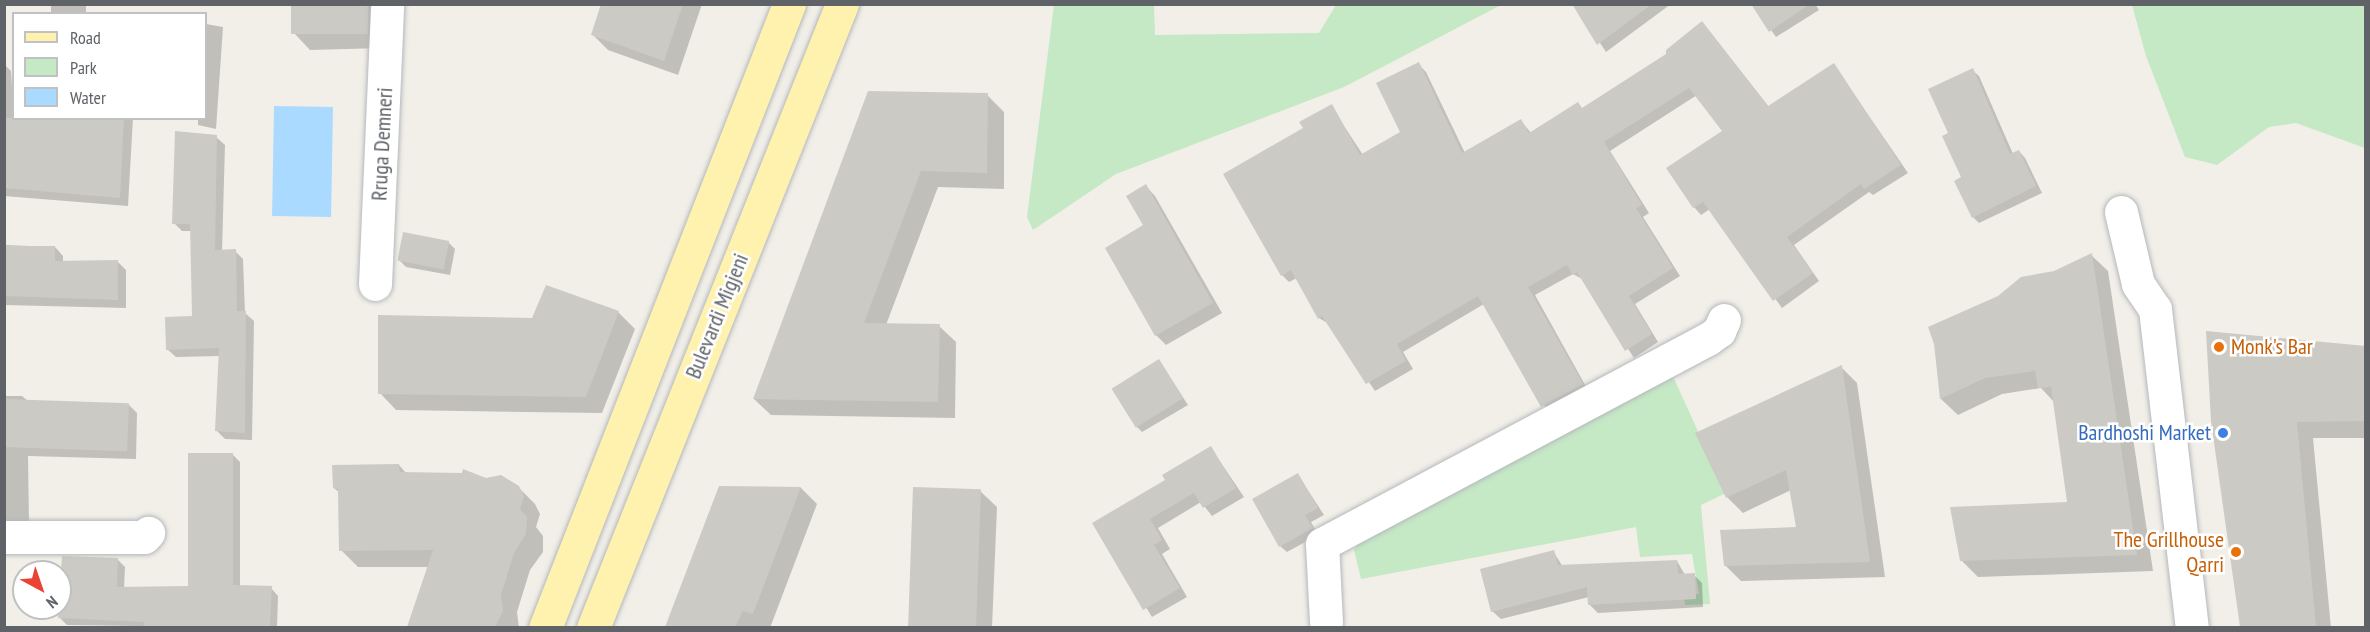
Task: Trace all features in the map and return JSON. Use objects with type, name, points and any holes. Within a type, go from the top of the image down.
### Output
[{"type":"main road","name":"Bulevardi Migjeni","points":[[545,627],[789,4]]},
{"type":"main road","name":"Bulevardi Migjeni","points":[[593,627],[842,4]]},
{"type":"street","name":"Rruga Demneri","points":[[375,284],[387,4]]},
{"type":"street","points":[[2121,212],[2139,284],[2155,309],[2192,627]]},
{"type":"street","points":[[1326,626],[1322,544],[1708,339],[1719,331],[1724,320]]},
{"type":"street","points":[[4,537],[144,537],[147,533]]},
{"type":"green space","points":[[1054,5],[1154,5],[1155,35],[1319,33],[1336,5],[1501,5],[1344,87],[1116,174],[1033,230],[1027,217]]},
{"type":"green space","points":[[2132,5],[2365,5],[2365,148],[2296,123],[2269,127],[2217,165],[2185,157],[2146,56]]},
{"type":"green space","points":[[1671,372],[1726,493],[1701,505],[1710,604],[1685,605],[1684,596],[1699,594],[1692,554],[1640,557],[1636,527],[1361,579],[1354,550],[1367,526]]},
{"type":"water","points":[[274,106],[333,107],[331,217],[272,216]]},
{"type":"building","points":[[291,4],[368,4],[368,34],[291,34]]},
{"type":"building","points":[[601,4],[683,4],[664,61],[591,35]]},
{"type":"building","points":[[1572,4],[1652,4],[1597,45]]},
{"type":"building","points":[[1751,4],[1810,4],[1769,32]]},
{"type":"building","points":[[1702,21],[1768,106],[1834,63],[1901,165],[1864,189],[1861,184],[1787,237],[1813,273],[1773,301],[1703,202],[1693,208],[1666,168],[1722,131],[1689,88],[1604,142],[1642,205],[1636,208],[1673,268],[1629,296],[1652,334],[1625,351],[1577,272],[1573,275],[1567,265],[1528,287],[1583,384],[1541,407],[1478,296],[1397,344],[1406,361],[1366,384],[1322,316],[1318,319],[1291,270],[1281,276],[1223,174],[1303,128],[1299,122],[1332,104],[1360,155],[1400,132],[1376,83],[1419,62],[1462,153],[1521,119],[1529,133],[1578,102],[1582,108],[1666,54],[1666,50]]},
{"type":"building","points":[[1973,68],[2010,154],[2019,150],[2036,186],[1972,218],[1954,181],[1961,177],[1942,136],[1948,133],[1928,89]]},
{"type":"building","points":[[868,91],[988,93],[987,173],[921,171],[864,323],[940,324],[938,402],[753,399]]},
{"type":"building","points":[[4,118],[12,118],[12,120],[124,120],[120,198],[4,188]]},
{"type":"building","points":[[175,131],[217,135],[215,250],[236,249],[237,311],[246,311],[245,433],[215,431],[219,348],[166,350],[165,317],[192,316],[190,224],[172,224]]},
{"type":"building","points":[[1146,184],[1213,303],[1155,336],[1105,248],[1143,225],[1126,196]]},
{"type":"building","points":[[403,232],[449,241],[444,269],[397,260]]},
{"type":"building","points":[[4,246],[55,246],[55,261],[118,260],[118,300],[4,296]]},
{"type":"building","points":[[2092,253],[2137,555],[1960,561],[1950,507],[2067,502],[2051,387],[2038,388],[2035,371],[1985,378],[1940,399],[1934,344],[1928,327],[1998,296],[2021,277],[2054,271]]},
{"type":"building","points":[[546,285],[619,311],[586,397],[378,394],[378,315],[532,318]]},
{"type":"building","points":[[2206,331],[2366,346],[2366,421],[2297,422],[2316,627],[2240,627],[2211,421]]},
{"type":"building","points":[[1159,359],[1183,398],[1136,428],[1112,389]]},
{"type":"building","points":[[1842,365],[1870,562],[1724,566],[1720,530],[1796,527],[1786,470],[1726,498],[1695,433]]},
{"type":"building","points":[[4,399],[129,403],[127,451],[4,447]]},
{"type":"building","points":[[1211,446],[1236,488],[1203,508],[1194,493],[1150,519],[1162,540],[1154,545],[1180,588],[1143,610],[1092,523],[1165,480],[1162,475]]},
{"type":"building","points":[[188,453],[233,453],[233,585],[272,586],[270,627],[144,627],[144,622],[72,619],[72,560],[62,560],[62,556],[118,558],[117,587],[188,586]]},
{"type":"building","points":[[399,464],[400,472],[462,473],[463,469],[486,478],[501,475],[519,486],[524,496],[520,509],[527,517],[526,534],[514,553],[501,595],[503,611],[495,627],[407,627],[433,550],[339,551],[338,489],[333,488],[332,465]]},
{"type":"building","points":[[1298,473],[1318,508],[1305,515],[1313,528],[1279,547],[1252,499]]},
{"type":"building","points":[[719,486],[801,487],[753,614],[743,611],[735,627],[665,627]]},
{"type":"building","points":[[913,487],[981,489],[976,628],[908,627]]},
{"type":"building","points":[[1554,550],[1558,565],[1677,560],[1678,574],[1695,573],[1696,599],[1588,605],[1587,587],[1491,612],[1480,569]]},
{"type":"place","name":"Monk's Bar","points":[[2219,347]]},
{"type":"place","name":"Bardhoshi Market","points":[[2223,433]]},
{"type":"place","name":"The Grillhouse Qarri","points":[[2236,552]]}]
